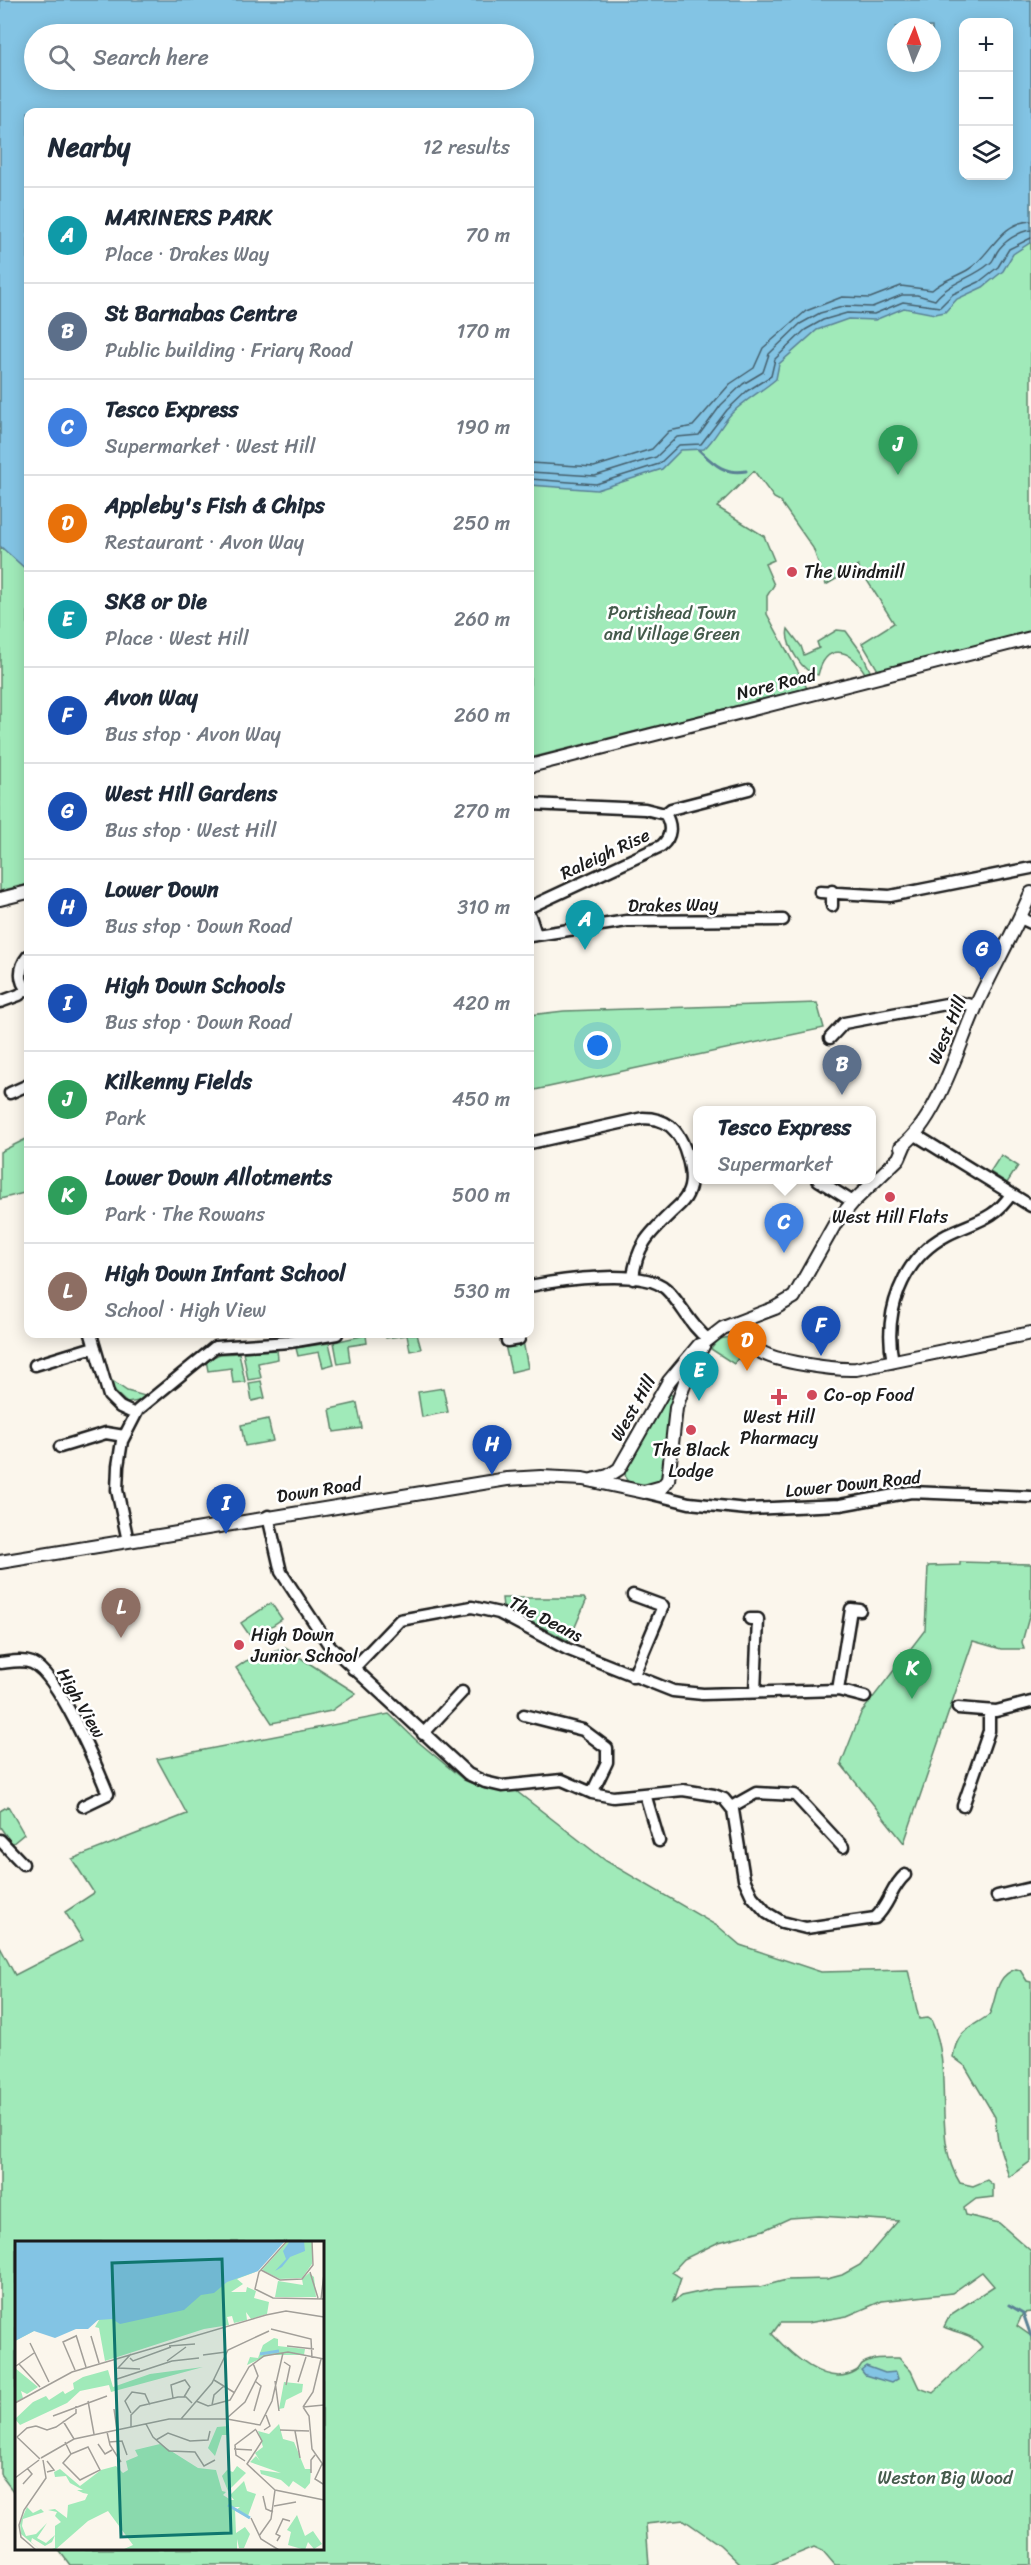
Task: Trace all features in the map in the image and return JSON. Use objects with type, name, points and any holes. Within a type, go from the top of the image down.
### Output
[{"type":"street","name":"Nore Road","points":[[534,765],[1031,638]]},
{"type":"street","name":"Raleigh Rise","points":[[665,814],[671,809],[749,789]]},
{"type":"street","name":"Raleigh Rise","points":[[534,804],[645,809],[665,814],[669,821],[670,834],[659,848],[534,905]]},
{"type":"street","points":[[820,892],[890,896],[1031,868]]},
{"type":"street","points":[[832,891],[832,906]]},
{"type":"street","points":[[0,899],[24,893]]},
{"type":"street","name":"West Hill","points":[[876,1180],[901,1156],[946,1079],[976,1006],[1025,921],[1031,893]]},
{"type":"street","name":"Drakes Way","points":[[534,935],[634,921],[783,920]]},
{"type":"street","points":[[24,965],[21,980],[24,984]]},
{"type":"street","points":[[0,1002],[24,992]]},
{"type":"street","points":[[830,1038],[844,1023],[957,1002],[976,1006]]},
{"type":"street","points":[[10,1093],[24,1087]]},
{"type":"street","points":[[534,1142],[643,1118],[662,1121],[675,1132],[690,1172],[689,1190],[684,1200],[654,1230],[638,1251],[633,1279]]},
{"type":"street","points":[[910,1139],[1031,1206]]},
{"type":"street","points":[[826,1184],[853,1202]]},
{"type":"street","name":"West Hill","points":[[590,1480],[603,1478],[619,1469],[669,1381],[685,1359],[723,1328],[775,1308],[794,1296],[836,1222],[871,1184]]},
{"type":"street","points":[[893,1362],[889,1336],[891,1310],[910,1269],[940,1239],[995,1214],[1011,1194]]},
{"type":"street","points":[[534,1282],[651,1280],[664,1287],[707,1340]]},
{"type":"street","points":[[740,1322],[756,1348],[777,1358],[850,1370],[1031,1332]]},
{"type":"street","points":[[91,1338],[109,1396],[120,1407],[135,1414]]},
{"type":"street","points":[[128,1541],[117,1485],[119,1455],[124,1436],[135,1414],[215,1347],[290,1338]]},
{"type":"street","name":"West Hill","points":[[668,1480],[673,1423],[682,1389],[707,1340]]},
{"type":"street","points":[[35,1365],[94,1347]]},
{"type":"street","points":[[669,1381],[682,1389]]},
{"type":"street","points":[[60,1447],[106,1433],[124,1436]]},
{"type":"street","name":"West Hill","points":[[619,1469],[625,1482],[641,1492]]},
{"type":"street","name":"Down Road","points":[[0,1562],[492,1480],[541,1477],[590,1480],[641,1492]]},
{"type":"street","points":[[641,1492],[658,1490],[668,1480],[676,1497],[689,1503]]},
{"type":"street","name":"Lower Down Road","points":[[641,1492],[689,1503],[766,1509],[840,1505],[902,1492],[1029,1495]]},
{"type":"street","points":[[268,1516],[281,1572],[323,1637],[353,1669],[465,1772],[485,1782],[512,1786],[540,1780],[561,1780],[592,1793],[617,1797],[674,1791],[700,1791],[724,1799],[731,1807],[736,1821],[744,1879],[752,1896],[774,1918],[798,1927],[816,1928],[835,1917],[875,1918],[900,1877]]},
{"type":"street","points":[[633,1595],[674,1610]]},
{"type":"street","points":[[633,1677],[663,1606]]},
{"type":"street","name":"The Deans","points":[[353,1669],[400,1620],[472,1607],[499,1613],[567,1650],[633,1677],[689,1694],[838,1690],[865,1697]]},
{"type":"street","points":[[838,1690],[851,1609]]},
{"type":"street","points":[[755,1692],[758,1619]]},
{"type":"street","name":"High View","points":[[0,1663],[29,1662],[47,1675],[113,1792],[83,1806]]},
{"type":"street","points":[[423,1734],[462,1692]]},
{"type":"street","points":[[958,1708],[989,1711],[1031,1702]]},
{"type":"street","points":[[967,1801],[989,1731],[989,1711]]},
{"type":"street","points":[[529,1712],[585,1731],[607,1748],[610,1754],[592,1793]]},
{"type":"street","points":[[799,1796],[806,1786]]},
{"type":"street","points":[[731,1807],[756,1793],[799,1796],[838,1845]]},
{"type":"street","points":[[645,1794],[654,1837]]},
{"type":"street","points":[[0,1840],[23,1864]]},
{"type":"street","points":[[1003,1892],[1031,1888]]},
{"type":"green space","name":"Portishead Town and Village Green","points":[[1031,0],[1031,633],[879,672],[862,643],[894,623],[858,566],[826,585],[813,548],[780,501],[774,498],[754,471],[717,507],[764,536],[774,560],[765,564],[774,585],[767,596],[767,614],[807,688],[534,757],[534,108],[328,108],[454,90],[534,90],[534,33]]},
{"type":"green space","points":[[24,274],[24,885],[0,891],[0,549],[2,549],[0,546],[0,287]]},
{"type":"green space","points":[[788,629],[801,646],[804,655],[819,648],[817,642],[837,630],[846,631],[862,653],[870,671],[865,673],[852,658],[838,652],[826,658],[818,675],[812,673],[801,664],[792,650]]},
{"type":"green space","points":[[817,1003],[824,1028],[534,1090],[534,1015],[564,1011]]},
{"type":"green space","points":[[24,1140],[24,1193],[0,1199],[0,1152]]},
{"type":"green space","points":[[1001,1155],[1018,1166],[1007,1183],[990,1172]]},
{"type":"green space","points":[[731,1337],[754,1356],[748,1365],[738,1358],[734,1364],[711,1349],[719,1339]]},
{"type":"green space","points":[[366,1338],[367,1343],[348,1346],[350,1362],[338,1364],[334,1342]]},
{"type":"green space","points":[[408,1338],[418,1338],[421,1349],[410,1351]]},
{"type":"green space","points":[[523,1341],[528,1368],[511,1372],[505,1345]]},
{"type":"green space","points":[[329,1343],[334,1364],[323,1367],[319,1352],[298,1356],[296,1348]]},
{"type":"green space","points":[[277,1350],[278,1359],[258,1363],[261,1378],[248,1380],[243,1352]]},
{"type":"green space","points":[[239,1353],[245,1382],[233,1383],[231,1368],[208,1371],[206,1360],[220,1354]]},
{"type":"green space","points":[[111,1380],[127,1391],[145,1396],[139,1401],[127,1403],[114,1391]]},
{"type":"green space","points":[[261,1381],[265,1398],[252,1401],[249,1383]]},
{"type":"green space","points":[[443,1388],[448,1412],[422,1417],[418,1392]]},
{"type":"green space","points":[[667,1393],[674,1396],[665,1445],[663,1479],[650,1488],[631,1485],[626,1479],[624,1468]]},
{"type":"green space","points":[[357,1403],[362,1428],[334,1432],[330,1409]]},
{"type":"green space","points":[[268,1419],[273,1441],[245,1446],[241,1425]]},
{"type":"green space","points":[[960,1562],[1031,1564],[1031,1610],[1022,1642],[1024,1649],[1001,1649],[973,1641],[904,1843],[841,1764],[861,1713],[925,1630],[928,1566],[960,1565]]},
{"type":"green space","points":[[502,1598],[584,1598],[586,1601],[569,1641],[503,1607]]},
{"type":"green space","points":[[271,1603],[282,1619],[252,1639],[241,1623]]},
{"type":"green space","points":[[285,1648],[356,1693],[331,1711],[272,1723],[236,1668],[246,1661]]},
{"type":"green space","name":"Weston Big Wood","points":[[389,1714],[464,1780],[485,1789],[516,1791],[606,1861],[719,1927],[740,1945],[821,1972],[908,1970],[919,2019],[931,2020],[938,2039],[942,2060],[944,2125],[951,2165],[960,2183],[973,2186],[987,2180],[993,2185],[993,2197],[976,2199],[964,2208],[966,2215],[999,2223],[1031,2251],[1031,2312],[1023,2313],[1017,2326],[1031,2336],[1031,2565],[835,2565],[823,2551],[814,2547],[770,2565],[741,2565],[720,2545],[684,2520],[646,2524],[649,2565],[70,2565],[59,2550],[324,2550],[324,2241],[15,2241],[15,2494],[0,2474],[0,1947],[15,1975],[83,1940],[65,1912],[94,1893],[72,1859],[187,1814],[157,1759]],"holes":[[[819,2216],[898,2221],[860,2265],[842,2275],[827,2279],[786,2280],[760,2287],[713,2289],[681,2296],[673,2302],[681,2278],[672,2272],[684,2259],[719,2242],[764,2230],[790,2218]],[[982,2272],[994,2286],[950,2315],[944,2327],[970,2336],[982,2347],[933,2393],[919,2388],[911,2371],[899,2358],[871,2360],[862,2364],[856,2371],[845,2375],[833,2375],[821,2372],[799,2359],[772,2334],[780,2323],[808,2323],[847,2316],[882,2301],[952,2293]]]},
{"type":"green space","points":[[8,1806],[24,1834],[12,1844],[0,1827],[0,1811]]},
{"type":"green space","points":[[1020,1970],[1027,1981],[1031,1982],[1031,2161],[1009,2177],[998,2142],[995,2117],[965,2066],[953,2057],[961,2036],[970,2027],[989,2015],[1000,1983],[1009,1972]]},
{"type":"water","points":[[0,0],[1031,0],[1031,242],[1013,254],[1003,271],[983,287],[957,299],[945,312],[935,314],[904,308],[875,320],[848,319],[817,330],[779,364],[776,379],[731,414],[704,449],[681,450],[662,469],[597,490],[534,485],[534,108],[24,108],[24,567],[0,546]]},
{"type":"water","points":[[866,2366],[885,2373],[896,2372],[898,2379],[891,2383],[865,2375],[861,2370]]},
{"type":"waterway","points":[[699,450],[725,470],[746,471]]},
{"type":"waterway","points":[[1009,2305],[1023,2313],[1031,2336]]},
{"type":"place","name":"Kilkenny Fields","points":[[898,475]]},
{"type":"place","name":"The Windmill","points":[[792,572]]},
{"type":"place","name":"MARINERS PARK","points":[[585,950]]},
{"type":"place","name":"West Hill Gardens","points":[[982,980]]},
{"type":"place","name":"St Barnabas Centre","points":[[842,1095]]},
{"type":"place","name":"West Hill Flats","points":[[890,1197]]},
{"type":"place","name":"Tesco Express","points":[[784,1253]]},
{"type":"place","name":"Avon Way","points":[[821,1356]]},
{"type":"place","name":"Appleby's Fish & Chips","points":[[747,1371]]},
{"type":"place","name":"Co-op Food","points":[[812,1395]]},
{"type":"place","name":"West Hill Pharmacy","points":[[779,1397]]},
{"type":"place","name":"SK8 or Die","points":[[699,1401]]},
{"type":"place","name":"The Black Lodge","points":[[691,1430]]},
{"type":"place","name":"Lower Down","points":[[492,1475]]},
{"type":"place","name":"High Down Schools","points":[[226,1534]]},
{"type":"place","name":"High Down Infant School","points":[[121,1638]]},
{"type":"place","name":"High Down Junior School","points":[[239,1645]]},
{"type":"place","name":"Lower Down Allotments","points":[[912,1699]]}]
